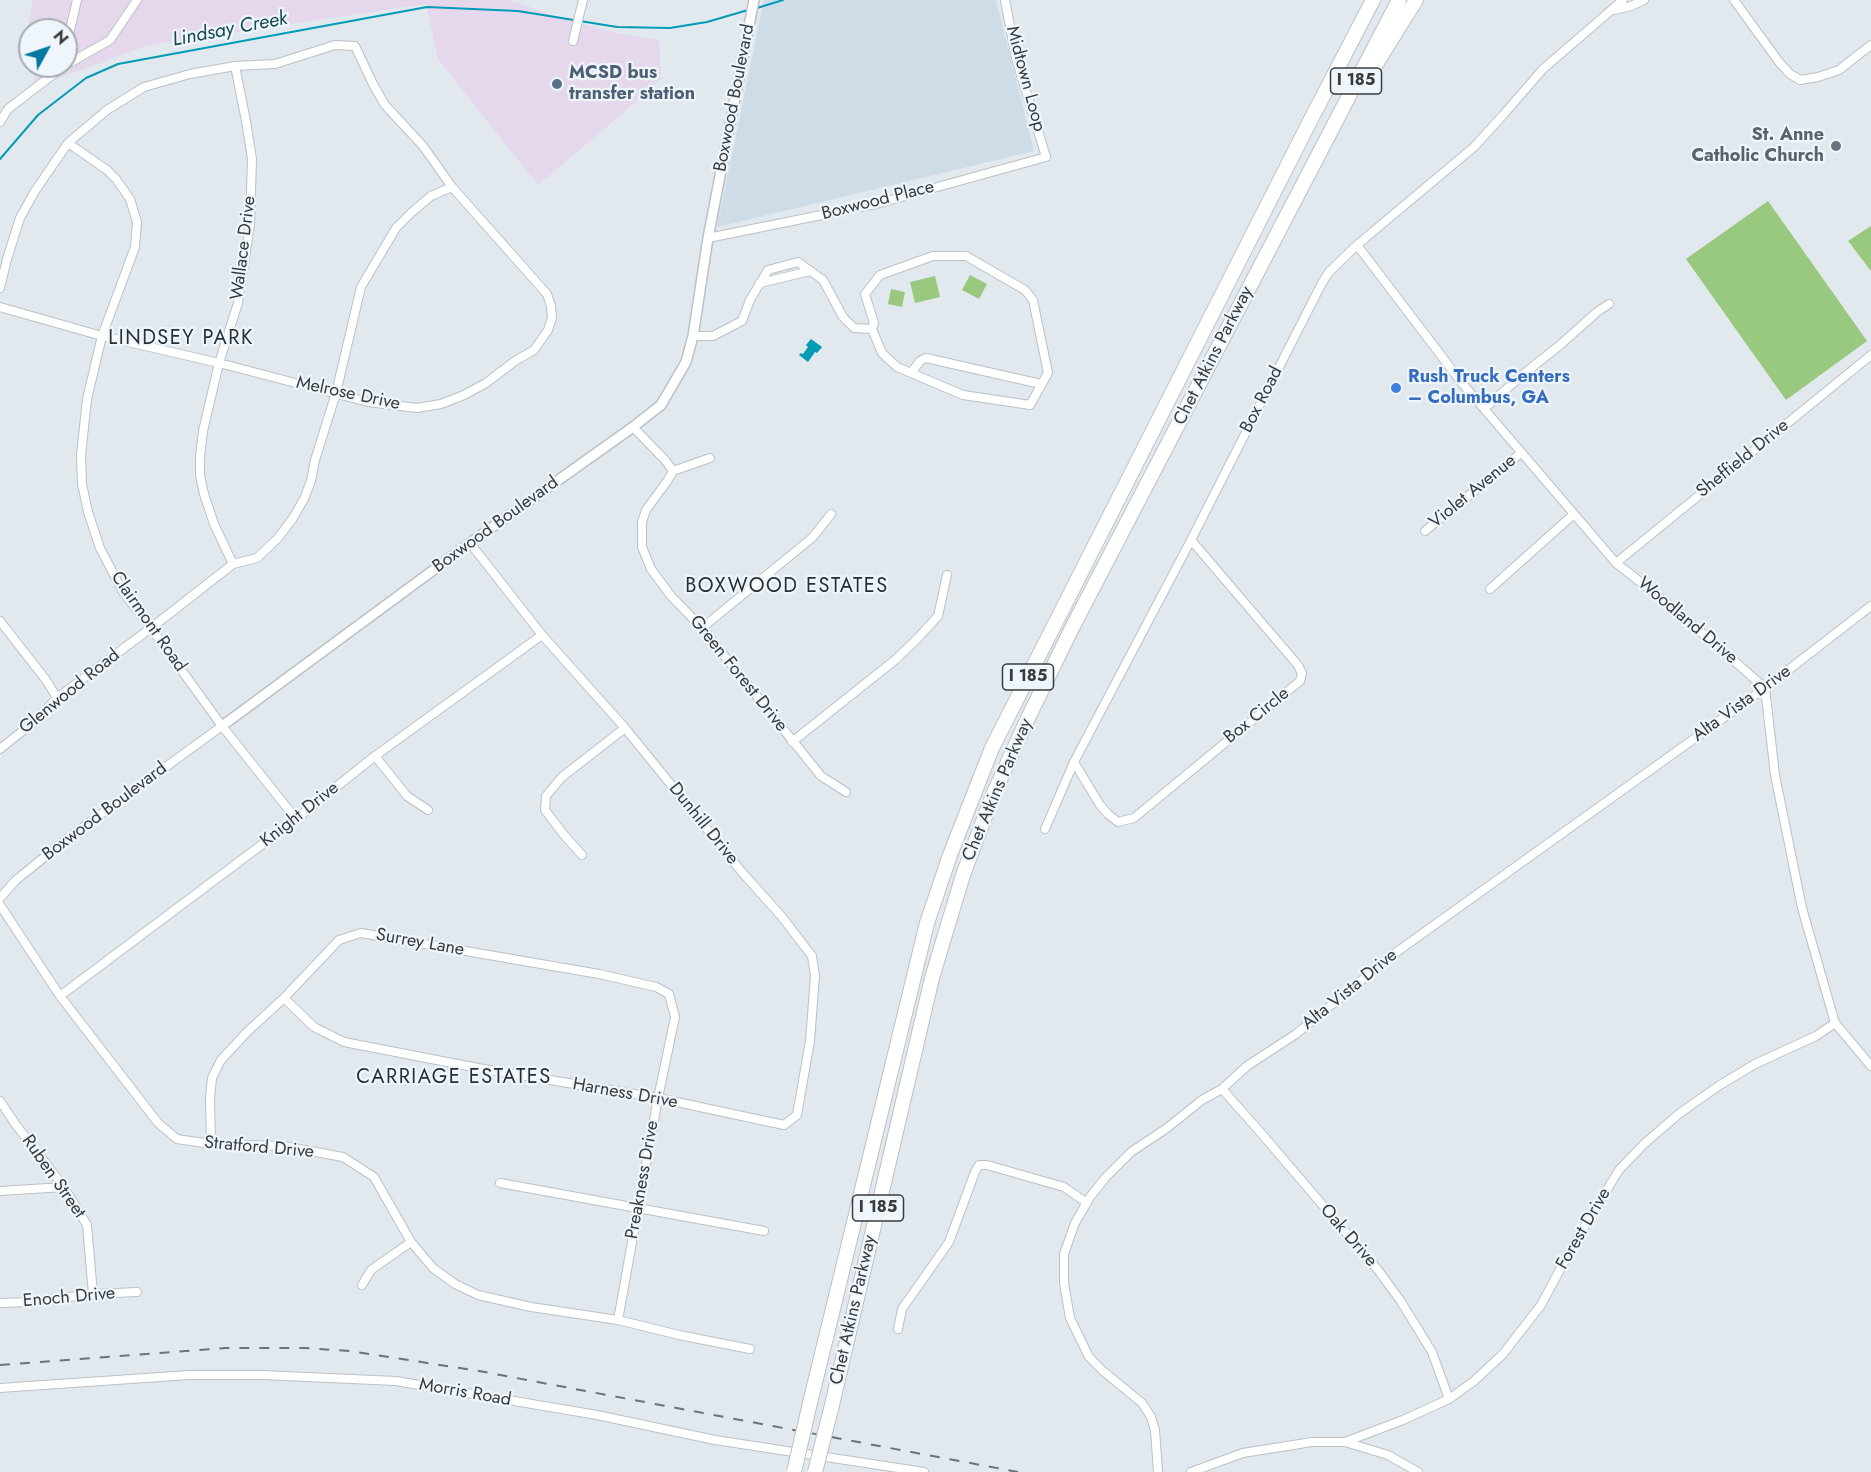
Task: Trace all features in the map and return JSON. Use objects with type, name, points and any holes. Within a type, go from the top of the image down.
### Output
[{"type":"highway","points":[[1309,123],[1363,0]]},
{"type":"highway","name":"Chet Atkins Parkway","points":[[794,1472],[927,923],[950,855],[992,748],[1373,0]]},
{"type":"highway","name":"Chet Atkins Parkway","points":[[815,1472],[932,978],[963,875],[993,795],[1067,638],[1399,0]]},
{"type":"highway","points":[[1313,162],[1416,0]]},
{"type":"street","points":[[73,18],[77,0]]},
{"type":"street","points":[[78,57],[110,39],[137,0]]},
{"type":"street","points":[[573,41],[583,0]]},
{"type":"street","name":"Boxwood Boulevard","points":[[0,898],[16,880],[68,838],[661,405],[686,362],[693,336],[708,238],[754,0]]},
{"type":"street","name":"Midtown Loop","points":[[1005,0],[1016,58],[1046,157]]},
{"type":"street","name":"Box Road","points":[[1045,829],[1074,762],[1329,272],[1357,245],[1474,147],[1543,69],[1623,0]]},
{"type":"street","name":"Box Road","points":[[1612,11],[1644,0]]},
{"type":"street","points":[[1734,0],[1779,62],[1790,74],[1800,80],[1839,70],[1871,45]]},
{"type":"street","name":"Melrose Drive","points":[[0,307],[102,336],[219,363],[369,402],[417,408],[441,404],[475,390],[534,350],[548,330],[552,318],[552,306],[547,294],[452,188],[423,146],[386,105],[355,46],[335,45],[275,64],[235,66]]},
{"type":"street","points":[[0,288],[21,218],[35,191],[68,143],[107,110],[144,87],[190,74],[235,66]]},
{"type":"street","name":"Wallace Drive","points":[[233,564],[214,524],[204,494],[200,475],[200,457],[219,363],[238,303],[249,234],[252,159],[235,66]]},
{"type":"street","points":[[0,122],[8,109],[47,78]]},
{"type":"street","points":[[0,103],[8,109]]},
{"type":"street","name":"Clairmont Road","points":[[68,143],[116,179],[130,199],[137,222],[135,247],[102,336],[87,399],[81,455],[82,484],[88,512],[100,548],[123,592],[222,726],[296,819]]},
{"type":"street","name":"Boxwood Place","points":[[708,238],[876,204],[1046,157]]},
{"type":"street","name":"Glenwood Road","points":[[0,749],[35,721],[57,698],[233,564],[257,558],[278,538],[304,499],[310,481],[336,393],[361,287],[396,228],[431,196],[452,188]]},
{"type":"street","name":"Woodland Drive","points":[[1357,245],[1413,320],[1521,453],[1616,563],[1676,610],[1765,688]]},
{"type":"street","points":[[933,256],[966,256],[1025,290],[1033,300],[1048,373],[1030,405],[963,395],[897,367],[882,353],[872,329],[874,323],[865,294],[880,275],[933,256]]},
{"type":"street","points":[[693,336],[713,336],[742,321],[768,270],[798,262],[823,280],[843,317],[854,328],[872,329]]},
{"type":"street","points":[[785,265],[788,275]]},
{"type":"street","points":[[760,283],[810,271]]},
{"type":"street","points":[[1485,408],[1609,304]]},
{"type":"street","name":"Sheffield Drive","points":[[1616,563],[1871,355]]},
{"type":"street","points":[[911,373],[920,361],[926,358],[1041,384]]},
{"type":"street","points":[[633,427],[673,471],[710,458]]},
{"type":"street","name":"Violet Avenue","points":[[1425,531],[1521,453]]},
{"type":"street","name":"Green Forest Drive","points":[[673,471],[646,510],[642,522],[642,547],[651,569],[665,588],[702,628],[821,776],[846,792]]},
{"type":"street","points":[[702,628],[813,537],[831,514]]},
{"type":"street","points":[[1490,589],[1574,514]]},
{"type":"street","name":"Box Circle","points":[[1074,762],[1100,806],[1108,814],[1118,822],[1134,818],[1300,681],[1302,673],[1297,664],[1191,540]]},
{"type":"street","name":"Dunhill Drive","points":[[470,543],[542,635],[625,728],[812,956],[815,976],[810,1041],[797,1115],[784,1125],[767,1121]]},
{"type":"street","points":[[792,742],[896,660],[918,638],[938,616],[946,575]]},
{"type":"street","name":"Alta Vista Drive","points":[[1158,1472],[1155,1430],[1151,1417],[1142,1403],[1089,1357],[1070,1318],[1064,1283],[1064,1254],[1069,1236],[1087,1203],[1106,1177],[1131,1152],[1167,1128],[1202,1100],[1222,1089],[1247,1066],[1296,1034],[1391,956],[1765,688],[1871,606]]},
{"type":"street","points":[[0,621],[57,698]]},
{"type":"street","name":"Knight Drive","points":[[60,996],[296,819],[375,756],[542,635]]},
{"type":"street","points":[[1765,688],[1775,775],[1802,908],[1835,1023],[1871,1066]]},
{"type":"street","points":[[582,855],[564,836],[545,810],[546,796],[562,777],[625,728]]},
{"type":"street","points":[[375,756],[407,796],[428,810]]},
{"type":"street","name":"Stratford Drive","points":[[0,905],[60,996],[158,1124],[177,1139],[211,1144],[283,1146],[344,1157],[374,1177],[411,1242],[433,1268],[455,1284],[478,1295],[531,1307],[618,1320],[679,1335],[750,1348]]},
{"type":"street","name":"Surrey Lane","points":[[211,1144],[212,1078],[221,1060],[339,940],[361,933],[599,974],[656,987],[669,994],[672,1005]]},
{"type":"street","name":"Harness Drive","points":[[284,998],[314,1026],[344,1042],[488,1070],[658,1098],[767,1121]]},
{"type":"street","name":"Preakness Drive","points":[[618,1320],[675,1017],[672,1005]]},
{"type":"street","name":"Forest Drive","points":[[1345,1443],[1449,1399],[1474,1381],[1496,1361],[1541,1305],[1570,1249],[1613,1179],[1644,1144],[1680,1113],[1720,1085],[1755,1064],[1816,1036],[1835,1023]]},
{"type":"street","name":"Oak Drive","points":[[1222,1089],[1378,1270],[1400,1300],[1432,1352],[1449,1399]]},
{"type":"street","name":"Ruben Street","points":[[0,1101],[64,1187],[87,1225],[93,1294]]},
{"type":"street","points":[[898,1329],[902,1309],[949,1242],[979,1165],[987,1165],[1064,1187],[1087,1203]]},
{"type":"street","points":[[500,1183],[764,1231]]},
{"type":"street","points":[[0,1191],[64,1187]]},
{"type":"street","points":[[362,1285],[371,1270],[411,1242]]},
{"type":"street","name":"Enoch Drive","points":[[0,1303],[137,1292]]},
{"type":"street","name":"Morris Road","points":[[0,1388],[189,1375],[263,1375],[396,1381],[597,1415],[715,1440],[924,1472]]},
{"type":"street","points":[[1191,1472],[1243,1454],[1312,1442],[1345,1443],[1388,1455],[1418,1472]]},
{"type":"shaded area","points":[[33,0],[509,0],[620,34],[659,40],[661,79],[538,185],[438,59],[426,4],[149,45],[78,71],[78,18],[30,18]]},
{"type":"shaded area","points":[[764,0],[996,0],[1034,151],[717,227]]},
{"type":"shaded area","points":[[34,78],[59,78],[34,87]]},
{"type":"green space","points":[[1768,201],[1867,341],[1786,400],[1686,259]]},
{"type":"green space","points":[[1871,226],[1871,271],[1848,241]]},
{"type":"green space","points":[[970,275],[987,284],[979,299],[962,290]]},
{"type":"green space","points":[[935,276],[940,297],[915,303],[910,282]]},
{"type":"green space","points":[[891,289],[905,292],[902,307],[888,304]]},
{"type":"water","points":[[811,339],[822,347],[808,362],[799,355],[803,354]]},
{"type":"waterway","name":"Lindsay Creek","points":[[757,8],[783,0]]},
{"type":"waterway","name":"Lindsay Creek","points":[[0,159],[38,115],[86,78],[118,64],[427,7],[518,11],[617,27],[670,28],[707,22],[748,10]]},
{"type":"railway","points":[[0,1365],[226,1348],[304,1348],[350,1351],[479,1371],[1018,1472]]},
{"type":"place","name":"MCSD bus transfer station","points":[[557,84]]},
{"type":"place","name":"St. Anne Catholic Church","points":[[1836,146]]},
{"type":"place","name":"Rush Truck Centers – Columbus, GA","points":[[1396,388]]},
{"type":"district","name":"LINDSEY PARK","points":[[181,339]]},
{"type":"district","name":"BOXWOOD ESTATES","points":[[787,587]]},
{"type":"district","name":"CARRIAGE ESTATES","points":[[454,1078]]}]
